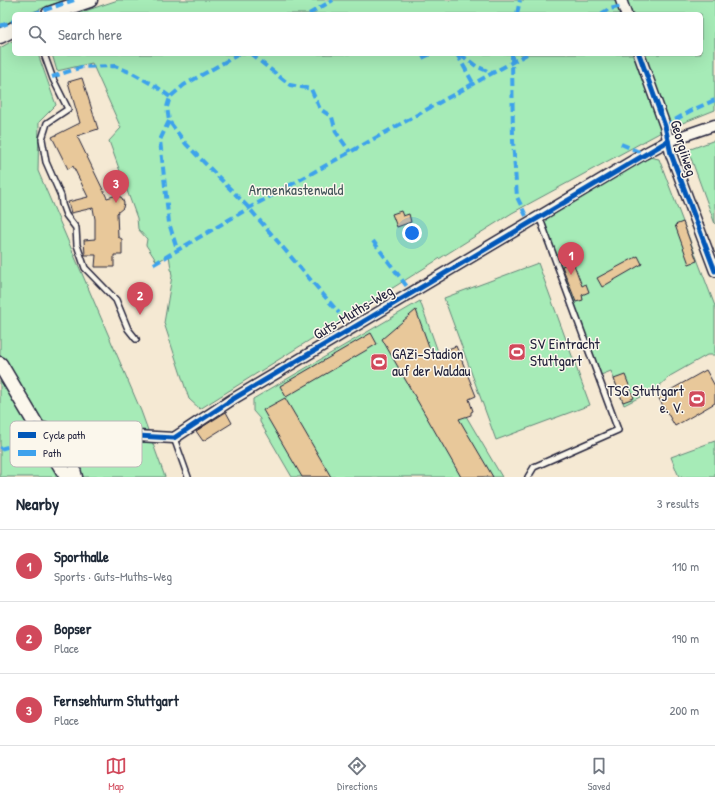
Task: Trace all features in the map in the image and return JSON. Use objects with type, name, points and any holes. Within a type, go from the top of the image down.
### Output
[{"type":"main road","points":[[55,12],[90,0]]},
{"type":"main road","points":[[0,36],[12,30]]},
{"type":"main road","points":[[0,364],[32,421]]},
{"type":"main road","points":[[61,467],[67,477]]},
{"type":"street","points":[[621,0],[625,12]]},
{"type":"street","name":"Georgiiweg","points":[[641,56],[665,126],[671,154],[715,272]]},
{"type":"street","name":"Guts-Muths-Weg","points":[[174,438],[233,398],[668,141],[715,124]]},
{"type":"street","points":[[142,436],[174,438]]},
{"type":"street","points":[[74,467],[77,477]]},
{"type":"lane","points":[[45,56],[53,80],[68,109],[47,123],[42,139],[46,162],[61,196],[66,215],[76,228],[77,245],[80,258],[85,268],[116,300],[128,329],[136,338]]},
{"type":"lane","points":[[528,477],[534,467],[618,430],[539,216]]},
{"type":"lane","points":[[174,438],[188,477]]},
{"type":"green space","points":[[0,0],[65,0],[32,12],[12,12],[12,20],[0,28]]},
{"type":"green space","name":"Armenkastenwald","points":[[118,0],[715,0],[715,110],[665,130],[512,213],[200,409],[189,399],[164,323],[172,276],[169,255],[157,262],[146,245],[147,239],[138,229],[137,218],[109,141],[121,128],[92,63],[57,71],[53,56],[703,56],[703,12],[82,12]]},
{"type":"green space","points":[[12,41],[12,56],[39,56],[56,105],[39,122],[38,171],[141,411],[165,477],[0,477],[0,48]]},
{"type":"green space","points":[[715,140],[715,224],[688,150]]},
{"type":"green space","points":[[649,157],[659,159],[715,306],[715,355],[707,355],[670,376],[656,389],[624,405],[611,371],[601,375],[545,224],[547,218]]},
{"type":"green space","name":"SV Eintracht Stuttgart","points":[[538,263],[590,405],[496,440],[444,298]]},
{"type":"green space","name":"GAZi-Stadion auf der Waldau","points":[[420,301],[453,394],[502,477],[292,477],[260,422],[260,419],[253,411],[253,399]]},
{"type":"green space","points":[[715,441],[715,477],[679,477],[671,457]]},
{"type":"building","points":[[82,78],[98,129],[77,136],[107,198],[117,195],[122,198],[124,203],[123,208],[117,213],[118,237],[122,239],[122,255],[114,255],[114,267],[95,267],[96,255],[85,255],[84,240],[95,239],[95,219],[93,208],[71,213],[68,202],[88,197],[73,166],[68,169],[52,137],[80,123],[68,82]]},
{"type":"building","points":[[401,211],[403,216],[409,214],[411,222],[397,227],[392,214]]},
{"type":"building","points":[[683,222],[697,261],[689,264],[675,225]]},
{"type":"building","points":[[638,256],[642,264],[602,287],[597,278]]},
{"type":"building","points":[[573,262],[582,286],[586,284],[589,292],[582,295],[583,300],[576,302],[562,266]]},
{"type":"building","points":[[416,310],[432,355],[456,346],[476,396],[469,399],[473,411],[471,412],[471,415],[459,419],[493,477],[461,477],[382,339]]},
{"type":"building","points":[[371,333],[377,344],[286,397],[280,386]]},
{"type":"building","points":[[706,370],[715,386],[715,403],[675,426],[658,397]]},
{"type":"building","points":[[625,375],[634,398],[623,402],[614,379]]},
{"type":"building","points":[[285,398],[331,477],[302,477],[263,410]]},
{"type":"building","points":[[226,412],[232,423],[203,441],[196,431]]},
{"type":"marked path","points":[[39,12],[74,0]]},
{"type":"marked path","points":[[312,12],[333,0]]},
{"type":"marked path","points":[[517,12],[520,0]]},
{"type":"marked path","points":[[604,12],[609,9],[623,6]]},
{"type":"marked path","points":[[0,26],[12,22]]},
{"type":"marked path","points":[[235,56],[184,85],[170,97],[167,107],[169,121],[186,144],[249,208],[339,313]]},
{"type":"marked path","points":[[254,56],[290,85],[311,89],[320,109],[332,117],[336,132],[350,152]]},
{"type":"marked path","points":[[422,58],[426,56]]},
{"type":"marked path","points":[[458,56],[473,83]]},
{"type":"marked path","points":[[463,56],[476,66],[492,73]]},
{"type":"marked path","points":[[512,56],[513,141],[517,197],[529,222]]},
{"type":"marked path","points":[[154,264],[249,208],[523,56]]},
{"type":"marked path","points":[[52,77],[82,67],[115,66],[134,74],[157,87],[170,97]]},
{"type":"marked path","points":[[665,126],[690,111],[715,100]]},
{"type":"marked path","points":[[169,121],[160,140],[169,223],[177,249]]},
{"type":"marked path","points":[[621,144],[644,154]]},
{"type":"marked path","points":[[373,241],[411,292]]},
{"type":"marked path","points":[[0,449],[10,446]]},
{"type":"cycle path","points":[[640,56],[665,126],[671,154],[715,271]]},
{"type":"cycle path","points":[[142,436],[174,438],[233,399],[668,141]]},
{"type":"place","name":"Fernsehturm Stuttgart","points":[[116,203]]},
{"type":"place","name":"Sporthalle","points":[[571,275]]},
{"type":"place","name":"Bopser","points":[[140,315]]},
{"type":"place","name":"SV Eintracht Stuttgart","points":[[517,352]]},
{"type":"place","name":"GAZi-Stadion auf der Waldau","points":[[379,362]]},
{"type":"place","name":"TSG Stuttgart e. V.","points":[[697,399]]}]
